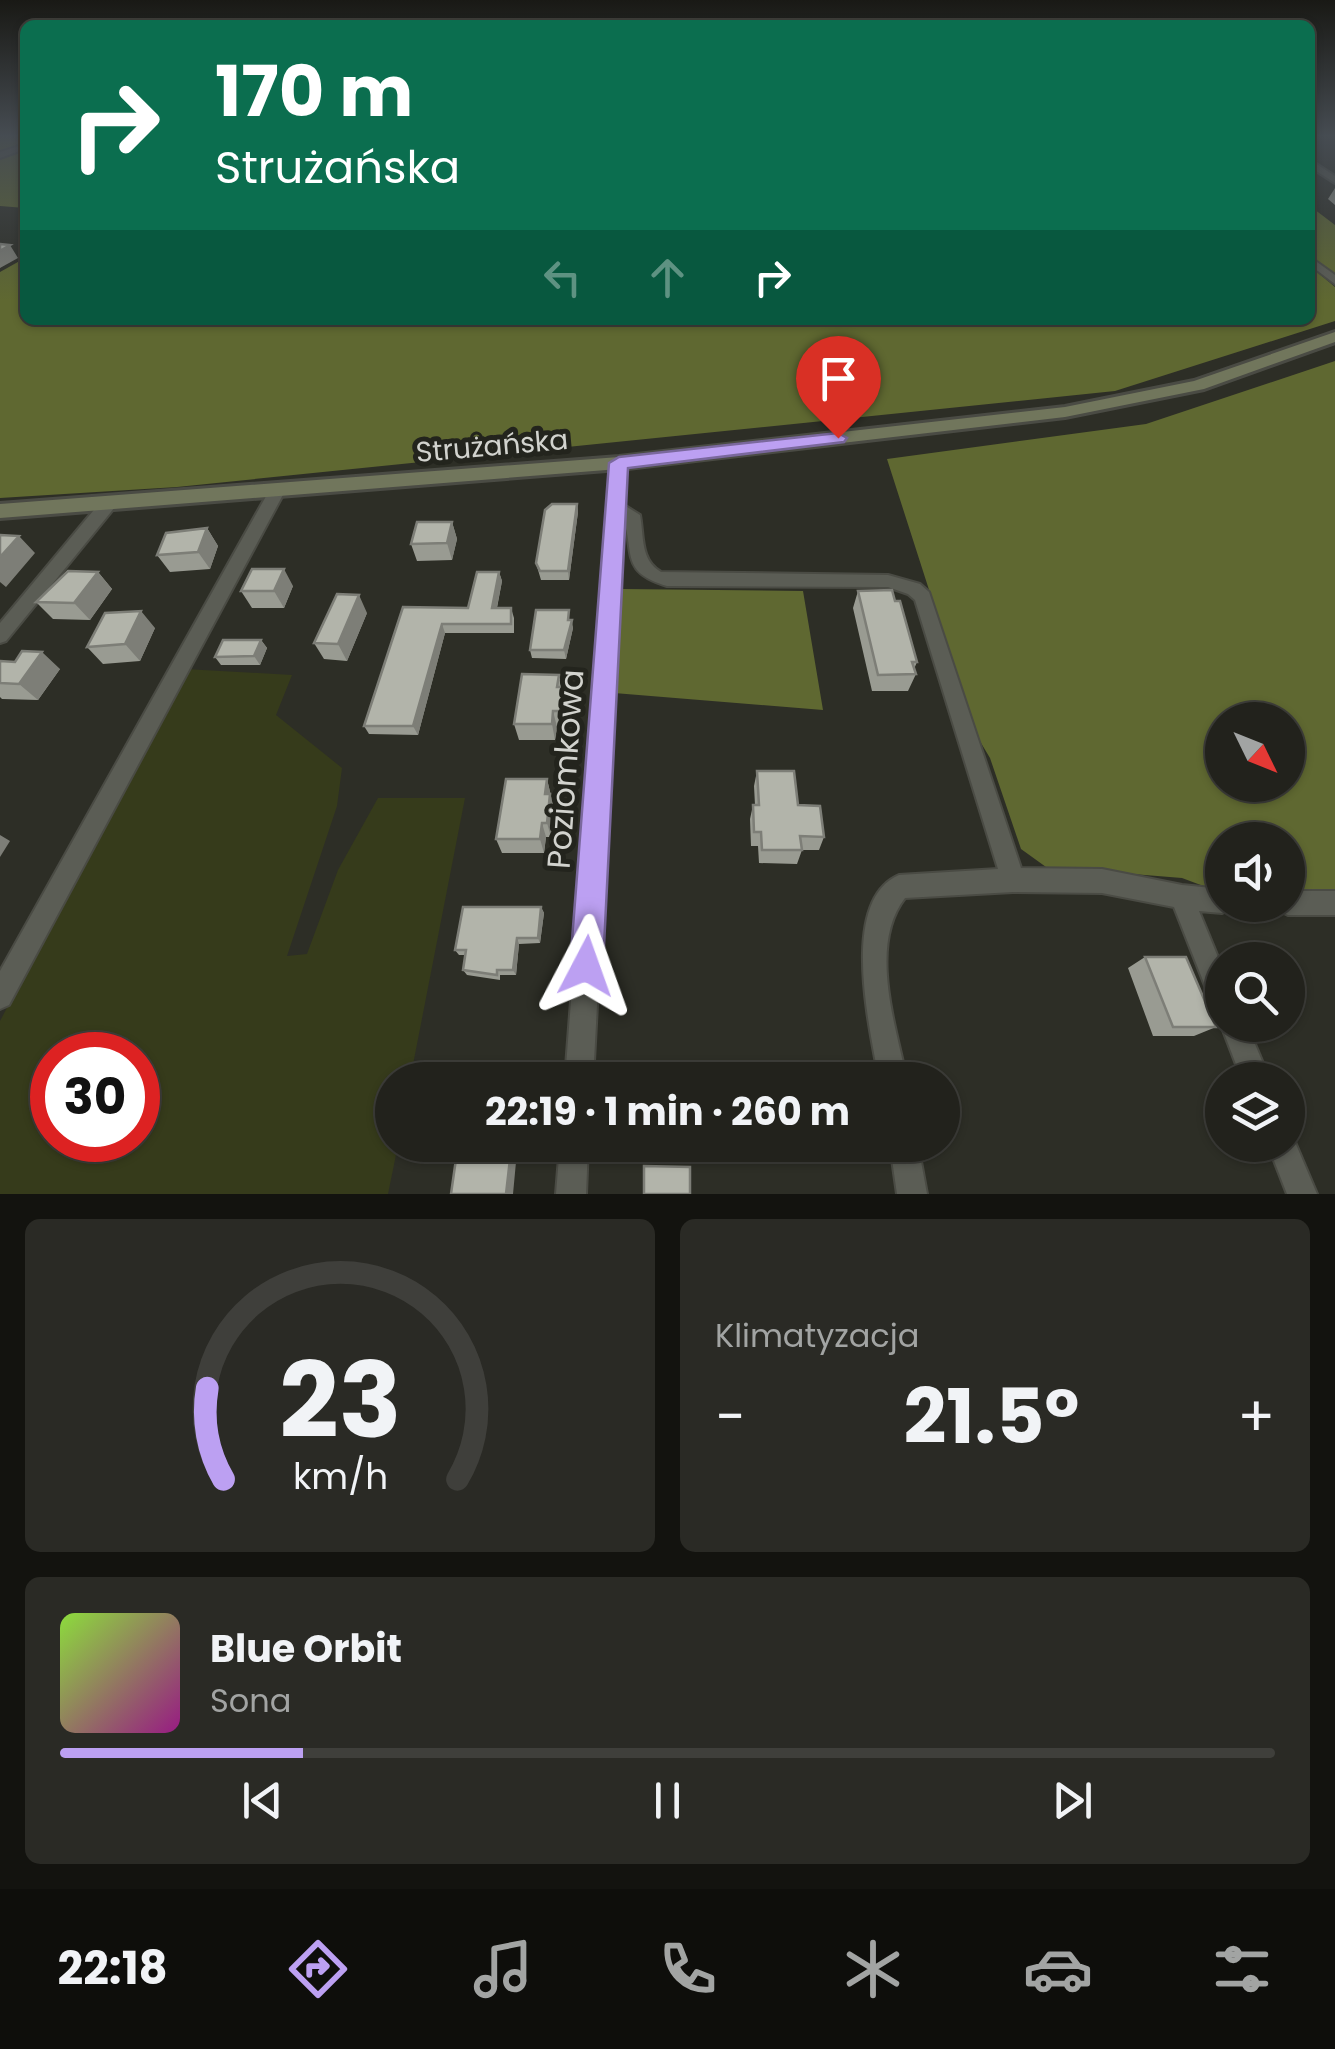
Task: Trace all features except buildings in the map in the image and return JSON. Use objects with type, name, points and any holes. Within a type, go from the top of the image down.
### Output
[{"type":"main road","name":"Strużańska","points":[[0,511],[619,463],[1129,402],[1198,384],[1335,337]]},
{"type":"street","points":[[1315,264],[1335,281]]},
{"type":"street","name":"Poziomkowa","points":[[580,1062],[619,463]]},
{"type":"street","points":[[0,996],[277,491]]},
{"type":"street","points":[[0,636],[108,503]]},
{"type":"street","points":[[617,508],[632,515],[640,566],[649,576],[667,580],[888,581],[914,589],[923,597],[1013,880]]},
{"type":"street","points":[[890,1062],[876,976],[876,920],[885,898],[899,886],[1013,880],[1102,881],[1205,899]]},
{"type":"street","points":[[1182,896],[1205,955]]},
{"type":"street","points":[[1305,902],[1335,902]]},
{"type":"street","points":[[571,1194],[573,1162]]},
{"type":"street","points":[[907,1162],[912,1194]]},
{"type":"street","points":[[1289,1162],[1302,1194]]},
{"type":"green space","points":[[0,190],[20,190],[20,208],[0,206]]},
{"type":"green space","points":[[1315,210],[1335,225],[1335,277],[1315,260]]},
{"type":"green space","points":[[20,261],[20,325],[1315,325],[1315,270],[1335,287],[1335,321],[1115,391],[177,487],[0,498],[0,272]]},
{"type":"green space","points":[[1335,361],[1335,890],[1305,891],[1305,822],[1205,822],[1205,887],[1182,878],[1046,867],[1021,849],[990,758],[975,733],[887,459],[1146,424]]},
{"type":"green space","points":[[621,589],[803,591],[823,710],[614,693]]},
{"type":"green space","points":[[185,669],[292,675],[276,715],[342,768],[337,806],[287,956],[307,954],[338,870],[378,798],[465,798],[414,1062],[375,1062],[375,1162],[395,1162],[388,1194],[0,1194],[0,1021]]},
{"type":"route","points":[[586,966],[619,463],[838,438]]}]
